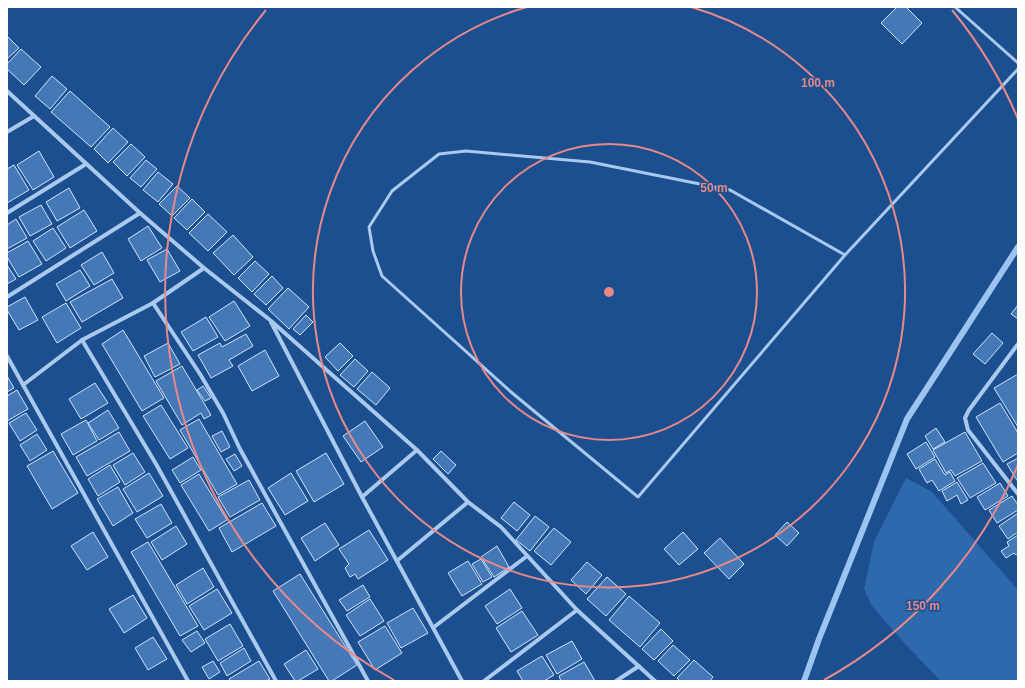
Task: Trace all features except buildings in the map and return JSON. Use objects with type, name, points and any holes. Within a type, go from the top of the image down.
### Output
[{"type":"street","points":[[7,91],[140,213],[204,268],[270,320],[417,450],[468,502],[501,527],[577,610],[655,681]]},
{"type":"street","points":[[7,132],[34,116]]},
{"type":"street","points":[[7,213],[86,164]]},
{"type":"street","points":[[7,297],[140,213]]},
{"type":"street","points":[[23,385],[82,340],[153,304],[204,268]]},
{"type":"street","points":[[153,304],[200,374],[223,413],[240,449],[368,681]]},
{"type":"street","points":[[270,320],[362,497],[398,560],[462,681]]},
{"type":"street","points":[[82,340],[160,471],[276,681]]},
{"type":"street","points":[[1018,344],[969,410],[965,418],[968,430],[1018,494]]},
{"type":"street","points":[[7,356],[188,681]]},
{"type":"street","points":[[362,497],[417,450]]},
{"type":"street","points":[[398,560],[468,502]]},
{"type":"street","points":[[434,627],[527,556]]},
{"type":"street","points":[[484,681],[577,610]]},
{"type":"street","points":[[616,681],[639,666]]},
{"type":"lane","points":[[955,7],[1018,63]]},
{"type":"lane","points":[[845,255],[730,190],[590,162],[466,150],[439,154],[392,191],[369,227],[373,251],[382,276],[511,392],[638,496],[845,255],[1018,69]]},
{"type":"shaded area","points":[[906,478],[932,492],[1018,590],[1018,681],[941,681],[905,644],[872,606],[864,589],[874,542]]},
{"type":"waterway","points":[[804,681],[819,639],[907,419],[1018,247]]}]
